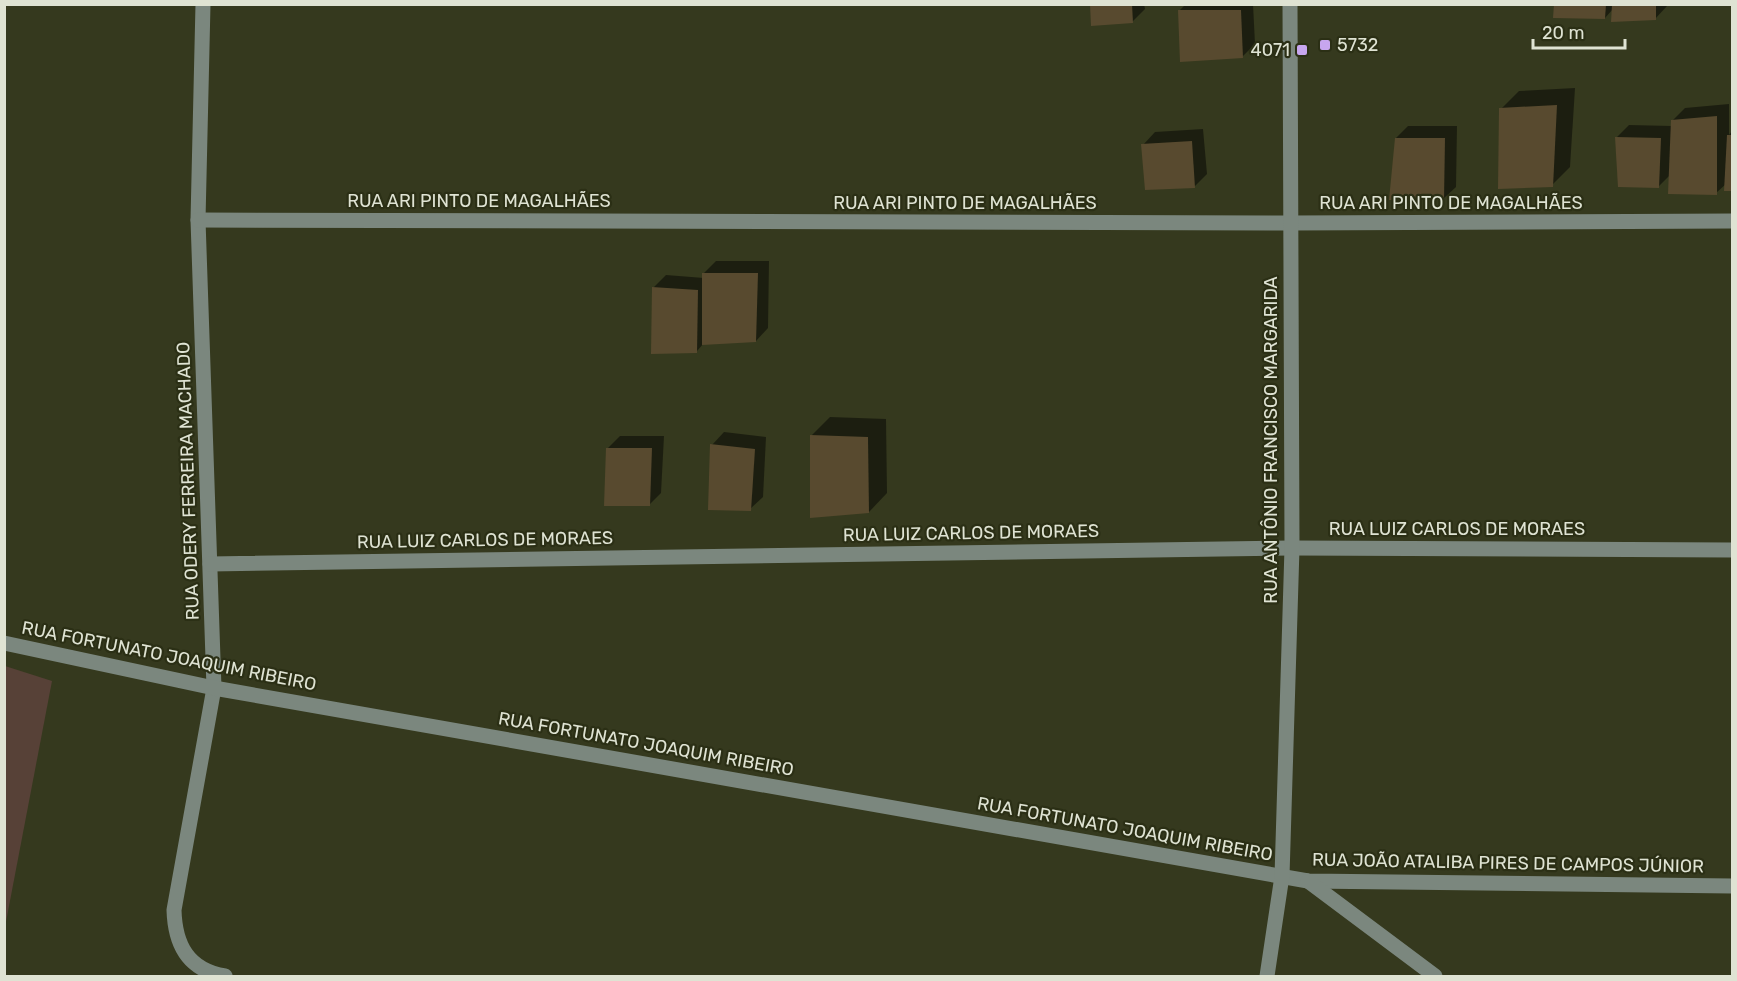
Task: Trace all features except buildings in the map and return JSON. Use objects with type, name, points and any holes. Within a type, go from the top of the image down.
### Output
[{"type":"street","name":"RUA ODERY FERREIRA MACHADO","points":[[203,4],[198,220],[214,688],[174,910],[175,932],[183,951],[197,967],[225,976]]},
{"type":"street","name":"RUA ANTÔNIO FRANCISCO MARGARIDA","points":[[1267,976],[1282,876],[1292,548],[1290,4]]},
{"type":"street","name":"RUA ARI PINTO DE MAGALHÃES","points":[[198,220],[1291,223],[1732,221]]},
{"type":"street","name":"RUA LUIZ CARLOS DE MORAES","points":[[210,564],[1292,548],[1732,549]]},
{"type":"street","name":"RUA FORTUNATO JOAQUIM RIBEIRO","points":[[4,644],[214,688],[1282,876]]},
{"type":"street","name":"RUA JOÃO ATALIBA PIRES DE CAMPOS JÚNIOR","points":[[1282,876],[1308,881],[1732,886]]},
{"type":"street","points":[[1308,881],[1435,976]]},
{"type":"shaded area","points":[[4,666],[52,681],[5,927]]},
{"type":"place","name":"5732","points":[[1325,45]]},
{"type":"place","name":"4071","points":[[1302,50]]}]
